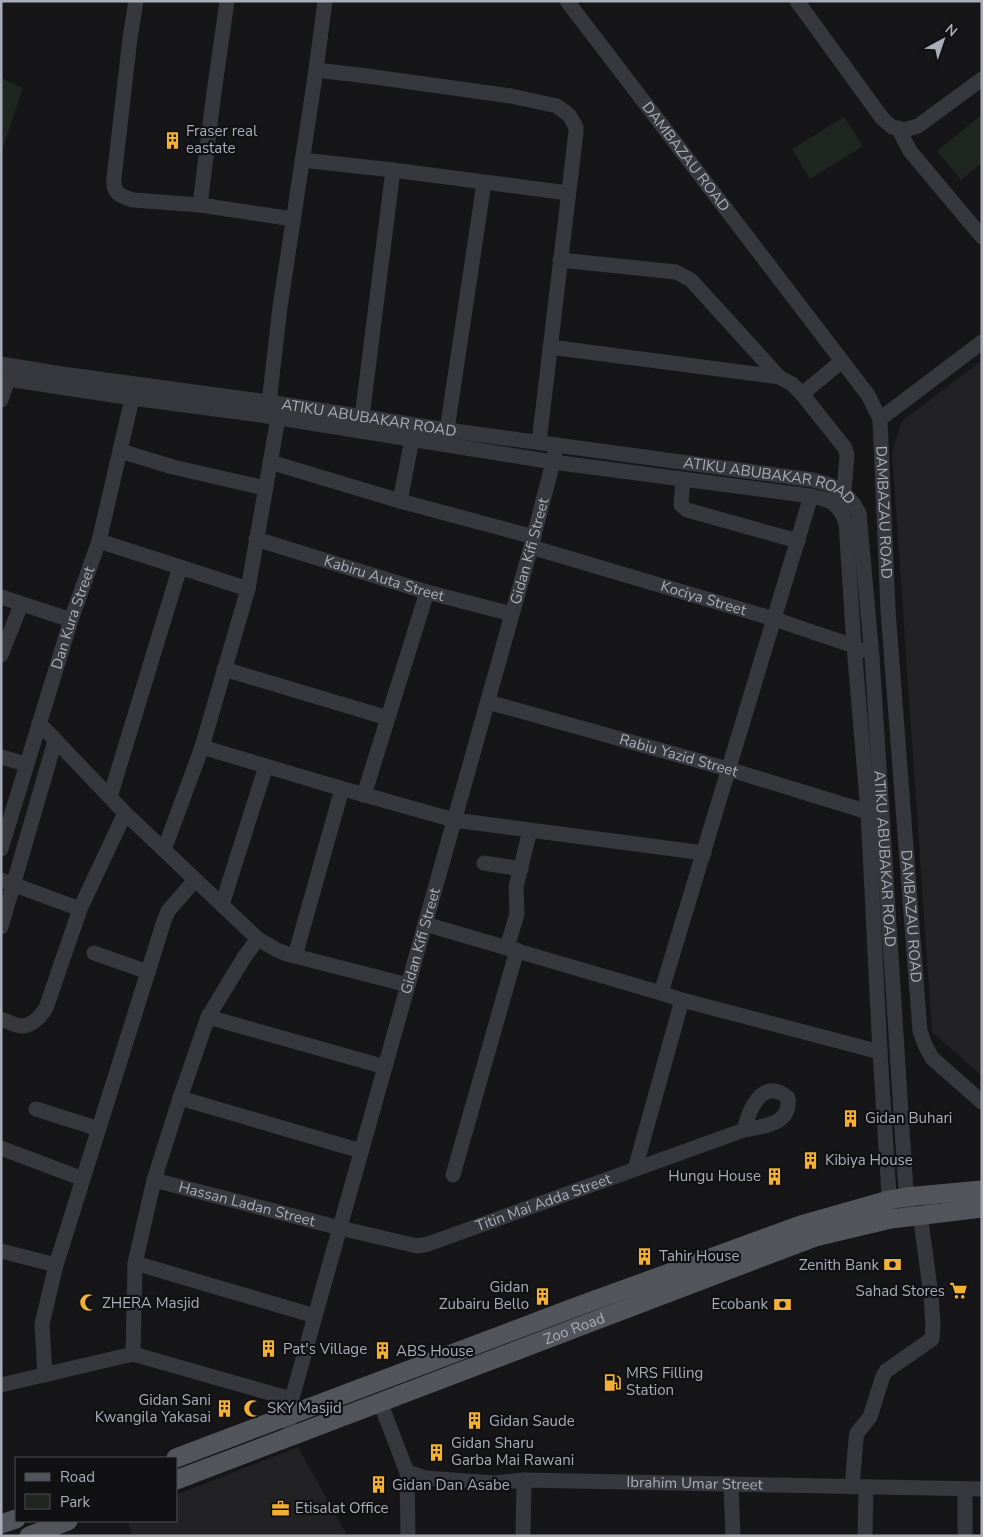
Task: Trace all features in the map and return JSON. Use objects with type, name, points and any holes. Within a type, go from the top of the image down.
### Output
[{"type":"main road","name":"Zoo Road","points":[[178,1479],[814,1237],[903,1209],[982,1190]]},
{"type":"main road","name":"Zoo Road","points":[[178,1457],[289,1408],[801,1225],[903,1209],[982,1208]]},
{"type":"main road","points":[[1,1524],[15,1519]]},
{"type":"main road","points":[[29,1536],[65,1522]]},
{"type":"street","points":[[136,1],[113,185],[115,190],[120,195],[133,200],[200,205],[293,219]]},
{"type":"street","points":[[200,205],[227,1]]},
{"type":"street","points":[[164,850],[202,747],[248,589],[270,462],[271,412],[280,307],[325,1]]},
{"type":"street","name":"DAMBAZAU ROAD","points":[[567,1],[868,395],[880,419],[893,675],[920,1031],[932,1058],[982,1102]]},
{"type":"street","points":[[796,1],[882,118],[892,126],[904,130],[918,126],[982,79]]},
{"type":"street","points":[[316,70],[511,96],[557,106],[569,115],[576,127],[576,132],[539,442]]},
{"type":"street","points":[[898,128],[910,151],[982,237]]},
{"type":"street","points":[[302,160],[568,193]]},
{"type":"street","points":[[362,417],[393,170]]},
{"type":"street","points":[[447,430],[484,183]]},
{"type":"street","points":[[560,260],[676,272],[691,280],[779,376],[792,384],[802,394],[845,448],[848,455],[844,491]]},
{"type":"street","points":[[880,419],[982,342]]},
{"type":"street","points":[[550,347],[779,376]]},
{"type":"street","points":[[802,394],[842,361]]},
{"type":"street","name":"ATIKU ABUBAKAR ROAD","points":[[1,364],[134,391],[271,412],[362,417],[813,480],[829,484],[844,491],[853,500],[859,513],[872,657],[903,1209]]},
{"type":"street","points":[[1,400],[5,379],[134,391]]},
{"type":"street","name":"Dan Kura Street","points":[[2,847],[71,620],[99,542],[134,391]]},
{"type":"street","points":[[271,412],[412,439],[554,462],[825,498],[836,505],[842,512],[846,523],[868,812],[880,1052],[903,1209],[931,1295],[933,1325],[932,1339],[889,1368],[883,1376],[870,1417],[858,1433],[856,1439],[865,1536]]},
{"type":"street","points":[[400,501],[412,439]]},
{"type":"street","name":"Gidan Kifi Street","points":[[289,1408],[533,542],[554,462],[556,445]]},
{"type":"street","points":[[120,451],[173,467],[265,488]]},
{"type":"street","name":"Kociya Street","points":[[270,462],[533,542],[854,646],[872,657],[893,675]]},
{"type":"street","points":[[683,479],[681,505],[687,510],[798,540]]},
{"type":"street","points":[[662,993],[811,496]]},
{"type":"street","name":"Kabiru Auta Street","points":[[256,539],[427,592],[512,614]]},
{"type":"street","points":[[99,542],[248,589]]},
{"type":"street","points":[[110,797],[180,567]]},
{"type":"street","points":[[364,795],[427,592]]},
{"type":"street","points":[[1,597],[71,620]]},
{"type":"street","points":[[1,655],[4,640],[21,604]]},
{"type":"street","points":[[224,669],[388,718]]},
{"type":"street","name":"Rabiu Yazid Street","points":[[488,702],[728,769],[868,812]]},
{"type":"street","points":[[39,723],[125,813],[258,939],[277,950],[295,956],[408,985]]},
{"type":"street","points":[[1,927],[8,882],[56,741]]},
{"type":"street","points":[[202,747],[454,820],[704,853]]},
{"type":"street","points":[[1,758],[26,764]]},
{"type":"street","points":[[222,905],[266,766]]},
{"type":"street","points":[[295,956],[342,789]]},
{"type":"street","points":[[1,1020],[22,1026],[32,1023],[46,1008],[80,909],[125,813]]},
{"type":"street","points":[[453,1175],[512,949],[517,914],[516,894],[530,830]]},
{"type":"street","points":[[484,863],[521,868]]},
{"type":"street","points":[[45,1374],[42,1324],[56,1265],[168,911],[195,880]]},
{"type":"street","points":[[8,882],[80,909]]},
{"type":"street","points":[[426,924],[682,1000],[880,1052]]},
{"type":"street","points":[[133,1354],[135,1263],[154,1180],[208,1017],[245,956],[258,939]]},
{"type":"street","points":[[890,952],[914,952]]},
{"type":"street","points":[[94,954],[148,972]]},
{"type":"street","points":[[635,1169],[682,1000]]},
{"type":"street","points":[[208,1017],[385,1067]]},
{"type":"street","points":[[180,1098],[361,1151]]},
{"type":"street","points":[[36,1109],[99,1129]]},
{"type":"street","name":"Titin Mai Adda Street","points":[[340,1228],[417,1246],[428,1244],[744,1130]]},
{"type":"street","points":[[1,1148],[83,1179]]},
{"type":"street","name":"Hassan Ladan Street","points":[[154,1180],[340,1228]]},
{"type":"street","points":[[1,1251],[56,1265]]},
{"type":"street","points":[[135,1263],[315,1316]]},
{"type":"street","points":[[1,1385],[133,1354],[289,1408],[292,1436]]},
{"type":"street","points":[[380,1402],[408,1472],[408,1536]]},
{"type":"street","name":"Ibrahim Umar Street","points":[[408,1472],[426,1478],[494,1483],[524,1480],[982,1489]]},
{"type":"street","points":[[523,1536],[524,1480]]},
{"type":"street","points":[[731,1485],[733,1536]]},
{"type":"street","points":[[965,1489],[965,1536]]},
{"type":"shaded area","points":[[982,360],[982,1076],[932,1032],[892,453],[901,422]]},
{"type":"shaded area","points":[[298,1447],[347,1535],[132,1536],[128,1522],[178,1522],[178,1494]]},
{"type":"green space","points":[[1,78],[23,88],[1,154]]},
{"type":"green space","points":[[981,115],[982,162],[961,180],[937,151]]},
{"type":"green space","points":[[844,117],[863,146],[810,179],[792,149]]},
{"type":"place","name":"Fraser real eastate","points":[[172,140]]},
{"type":"place","name":"Gidan Buhari","points":[[851,1118]]},
{"type":"place","name":"Kibiya House","points":[[811,1160]]},
{"type":"place","name":"Hungu House","points":[[775,1176]]},
{"type":"place","name":"Tahir House","points":[[645,1256]]},
{"type":"place","name":"Zenith Bank","points":[[893,1265]]},
{"type":"place","name":"Sahad Stores","points":[[959,1291]]},
{"type":"place","name":"Gidan Zubairu Bello","points":[[543,1296]]},
{"type":"place","name":"ZHERA Masjid","points":[[88,1303]]},
{"type":"place","name":"Ecobank","points":[[782,1304]]},
{"type":"place","name":"Pat's Village","points":[[269,1349]]},
{"type":"place","name":"ABS House","points":[[382,1351]]},
{"type":"place","name":"MRS Filling Station","points":[[612,1382]]},
{"type":"place","name":"SKY Masjid","points":[[253,1408]]},
{"type":"place","name":"Gidan Sani Kwangila Yakasai","points":[[225,1409]]},
{"type":"place","name":"Gidan Saude","points":[[475,1421]]},
{"type":"place","name":"Gidan Sharu Garba Mai Rawani","points":[[437,1452]]},
{"type":"place","name":"Gidan Dan Asabe","points":[[378,1485]]},
{"type":"place","name":"Etisalat Office","points":[[281,1508]]}]
